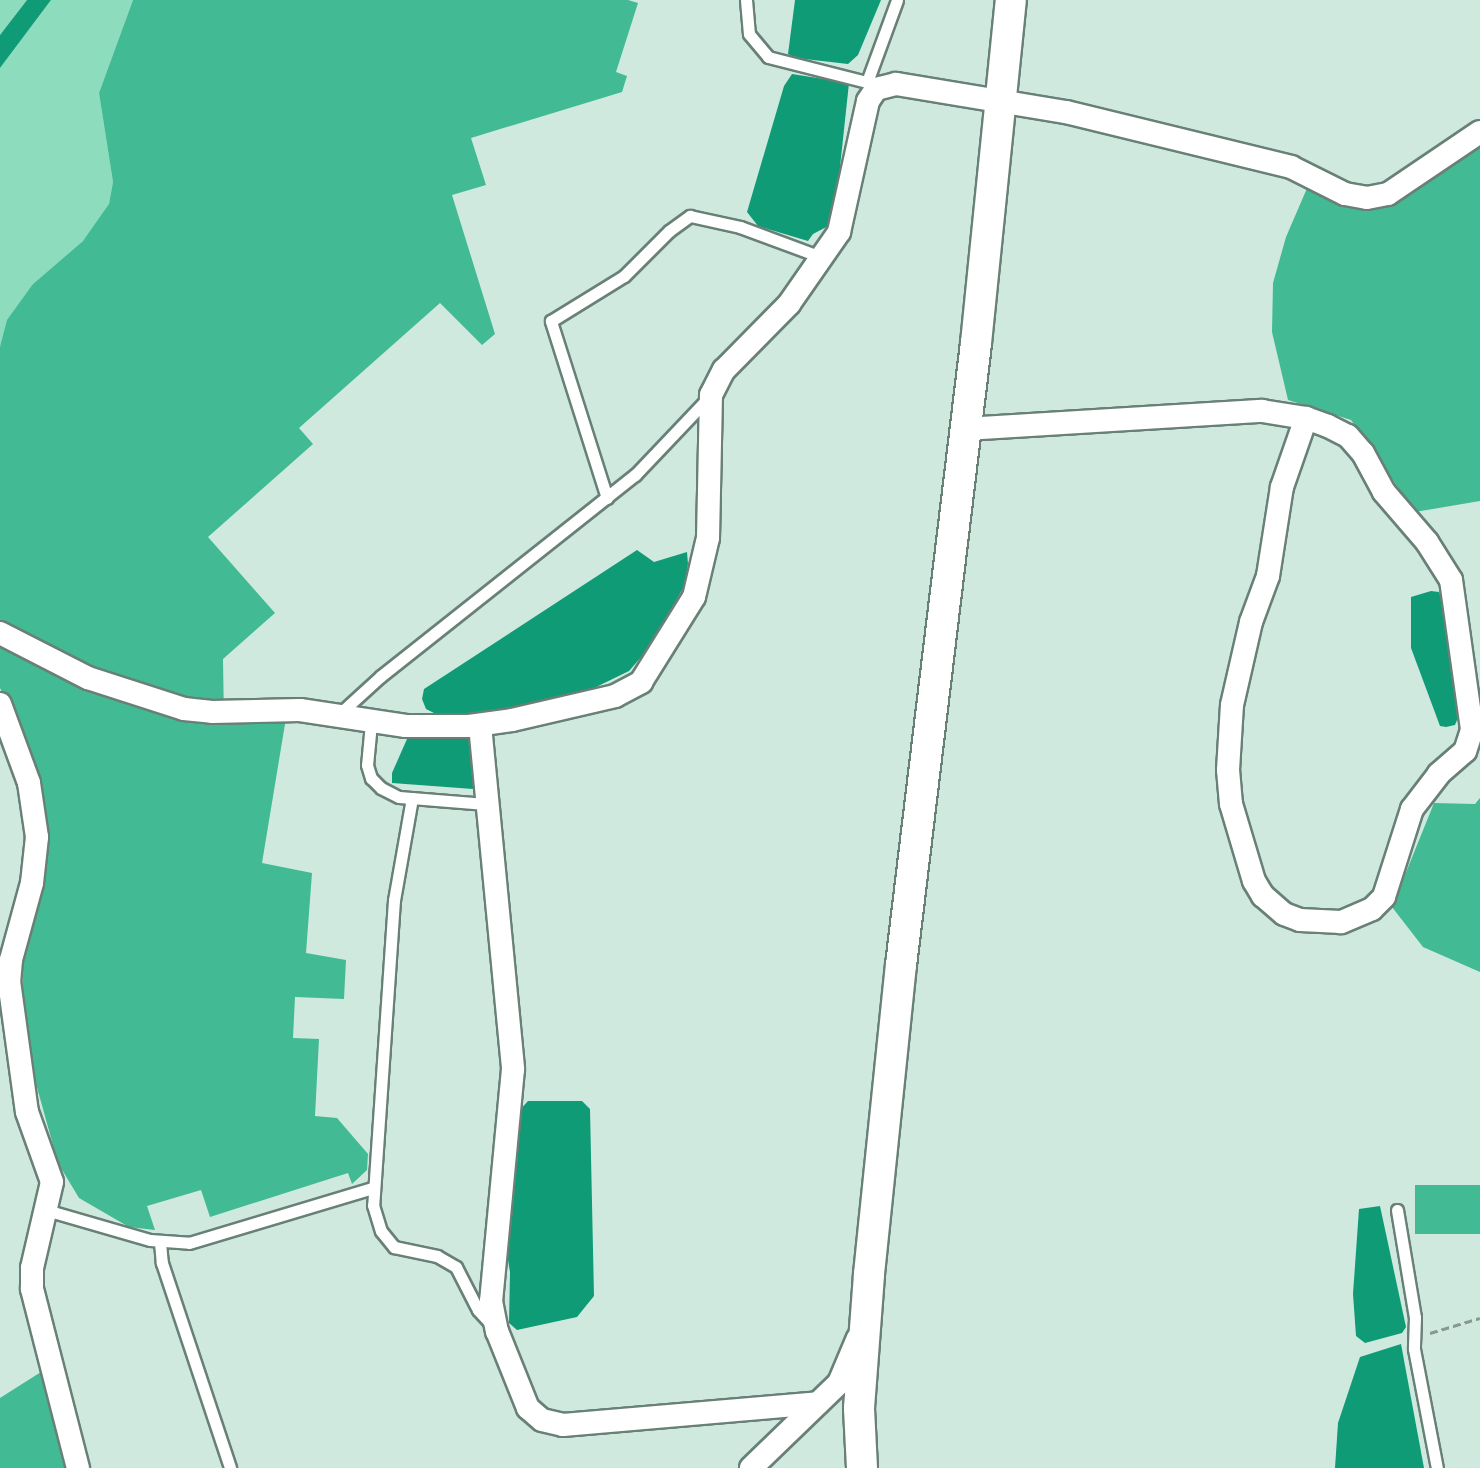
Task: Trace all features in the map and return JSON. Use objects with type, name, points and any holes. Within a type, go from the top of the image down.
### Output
[{"type":"street","points":[[862,1468],[859,1408],[865,1322],[901,965],[965,429],[1011,0]]},
{"type":"street","points":[[0,633],[88,678],[184,709],[241,713],[300,710],[371,723],[480,725],[615,696],[641,682],[697,591],[708,538],[711,395],[724,370],[789,304],[841,226],[874,84],[896,84],[1066,112],[1291,167],[1345,194],[1367,198],[1388,194],[1480,132]]},
{"type":"street","points":[[965,429],[1262,411],[1306,418],[1348,436],[1363,453],[1384,492],[1427,542],[1451,580],[1472,718],[1465,751],[1439,774],[1412,809],[1384,897],[1372,909],[1341,922],[1300,920],[1284,914],[1263,896],[1254,881],[1231,804],[1228,770],[1232,705],[1251,622],[1268,576],[1282,487],[1306,418]]},
{"type":"street","points":[[0,704],[15,738],[34,809],[37,837],[32,883],[11,960],[9,981],[27,1112],[52,1182],[32,1268],[32,1289],[78,1468]]},
{"type":"street","points":[[480,725],[513,1057],[512,1102],[491,1301],[497,1331],[528,1408],[542,1420],[556,1425],[818,1403]]},
{"type":"street","points":[[751,1468],[839,1383],[865,1322]]},
{"type":"lane","points":[[746,0],[749,34],[768,57],[874,84],[897,0]]},
{"type":"lane","points":[[607,498],[551,321],[624,276],[669,231],[690,216],[740,227],[821,257]]},
{"type":"lane","points":[[336,717],[381,676],[607,498],[645,465],[711,395]]},
{"type":"lane","points":[[371,723],[367,765],[371,778],[381,788],[412,798],[486,804]]},
{"type":"lane","points":[[412,798],[394,900],[372,1188],[376,1218],[389,1242],[409,1252],[437,1256],[456,1267],[478,1310],[497,1331]]},
{"type":"lane","points":[[46,1210],[160,1242],[189,1243],[372,1188]]},
{"type":"lane","points":[[1397,1210],[1415,1317],[1414,1349],[1437,1468]]},
{"type":"lane","points":[[160,1242],[162,1263],[230,1468]]},
{"type":"path","points":[[1415,1338],[1480,1318]]},
{"type":"shaded area","points":[[0,0],[27,0],[0,35]]},
{"type":"shaded area","points":[[27,0],[51,0],[0,68],[0,35]]},
{"type":"shaded area","points":[[51,0],[133,0],[99,93],[113,182],[109,204],[98,223],[83,241],[33,284],[0,347],[0,68]]},
{"type":"shaded area","points":[[133,0],[628,0],[638,3],[616,72],[627,76],[622,92],[471,138],[486,185],[452,195],[495,334],[482,345],[440,303],[299,428],[313,444],[208,537],[275,613],[223,659],[224,721],[286,718],[262,863],[312,873],[306,953],[346,960],[344,999],[295,997],[293,1038],[319,1039],[315,1116],[337,1118],[368,1154],[367,1170],[352,1184],[348,1173],[210,1217],[201,1190],[147,1206],[155,1230],[129,1227],[79,1198],[58,1163],[33,1073],[23,1002],[23,956],[43,869],[46,817],[30,749],[0,688],[0,347],[7,320],[33,284],[83,241],[109,204],[113,182],[99,93]]},
{"type":"shaded area","points":[[795,0],[881,0],[858,55],[848,64],[796,58],[788,54]]},
{"type":"shaded area","points":[[792,74],[849,83],[834,223],[813,234],[808,241],[758,226],[747,212],[784,86]]},
{"type":"shaded area","points":[[1480,142],[1480,501],[1415,512],[1351,420],[1288,400],[1272,332],[1273,283],[1286,237],[1308,186],[1364,204]]},
{"type":"shaded area","points":[[637,550],[654,562],[687,552],[688,564],[684,586],[654,642],[629,671],[592,689],[549,703],[470,714],[436,714],[426,709],[422,699],[424,689]]},
{"type":"shaded area","points":[[1439,592],[1443,605],[1459,698],[1455,725],[1446,727],[1440,726],[1411,648],[1411,597]]},
{"type":"shaded area","points":[[472,735],[477,784],[473,789],[392,783],[392,773],[407,739]]},
{"type":"shaded area","points":[[1480,798],[1480,972],[1423,947],[1392,907],[1434,803],[1475,804]]},
{"type":"shaded area","points":[[528,1101],[582,1101],[590,1109],[594,1296],[577,1317],[517,1330],[509,1323],[510,1272],[507,1254],[517,1113]]},
{"type":"shaded area","points":[[1415,1185],[1480,1185],[1480,1234],[1415,1234]]},
{"type":"shaded area","points":[[1380,1206],[1406,1327],[1402,1333],[1365,1343],[1356,1336],[1353,1294],[1359,1209]]},
{"type":"shaded area","points":[[1401,1344],[1424,1468],[1335,1468],[1338,1423],[1360,1357]]},
{"type":"shaded area","points":[[41,1372],[66,1468],[0,1468],[0,1398]]}]
